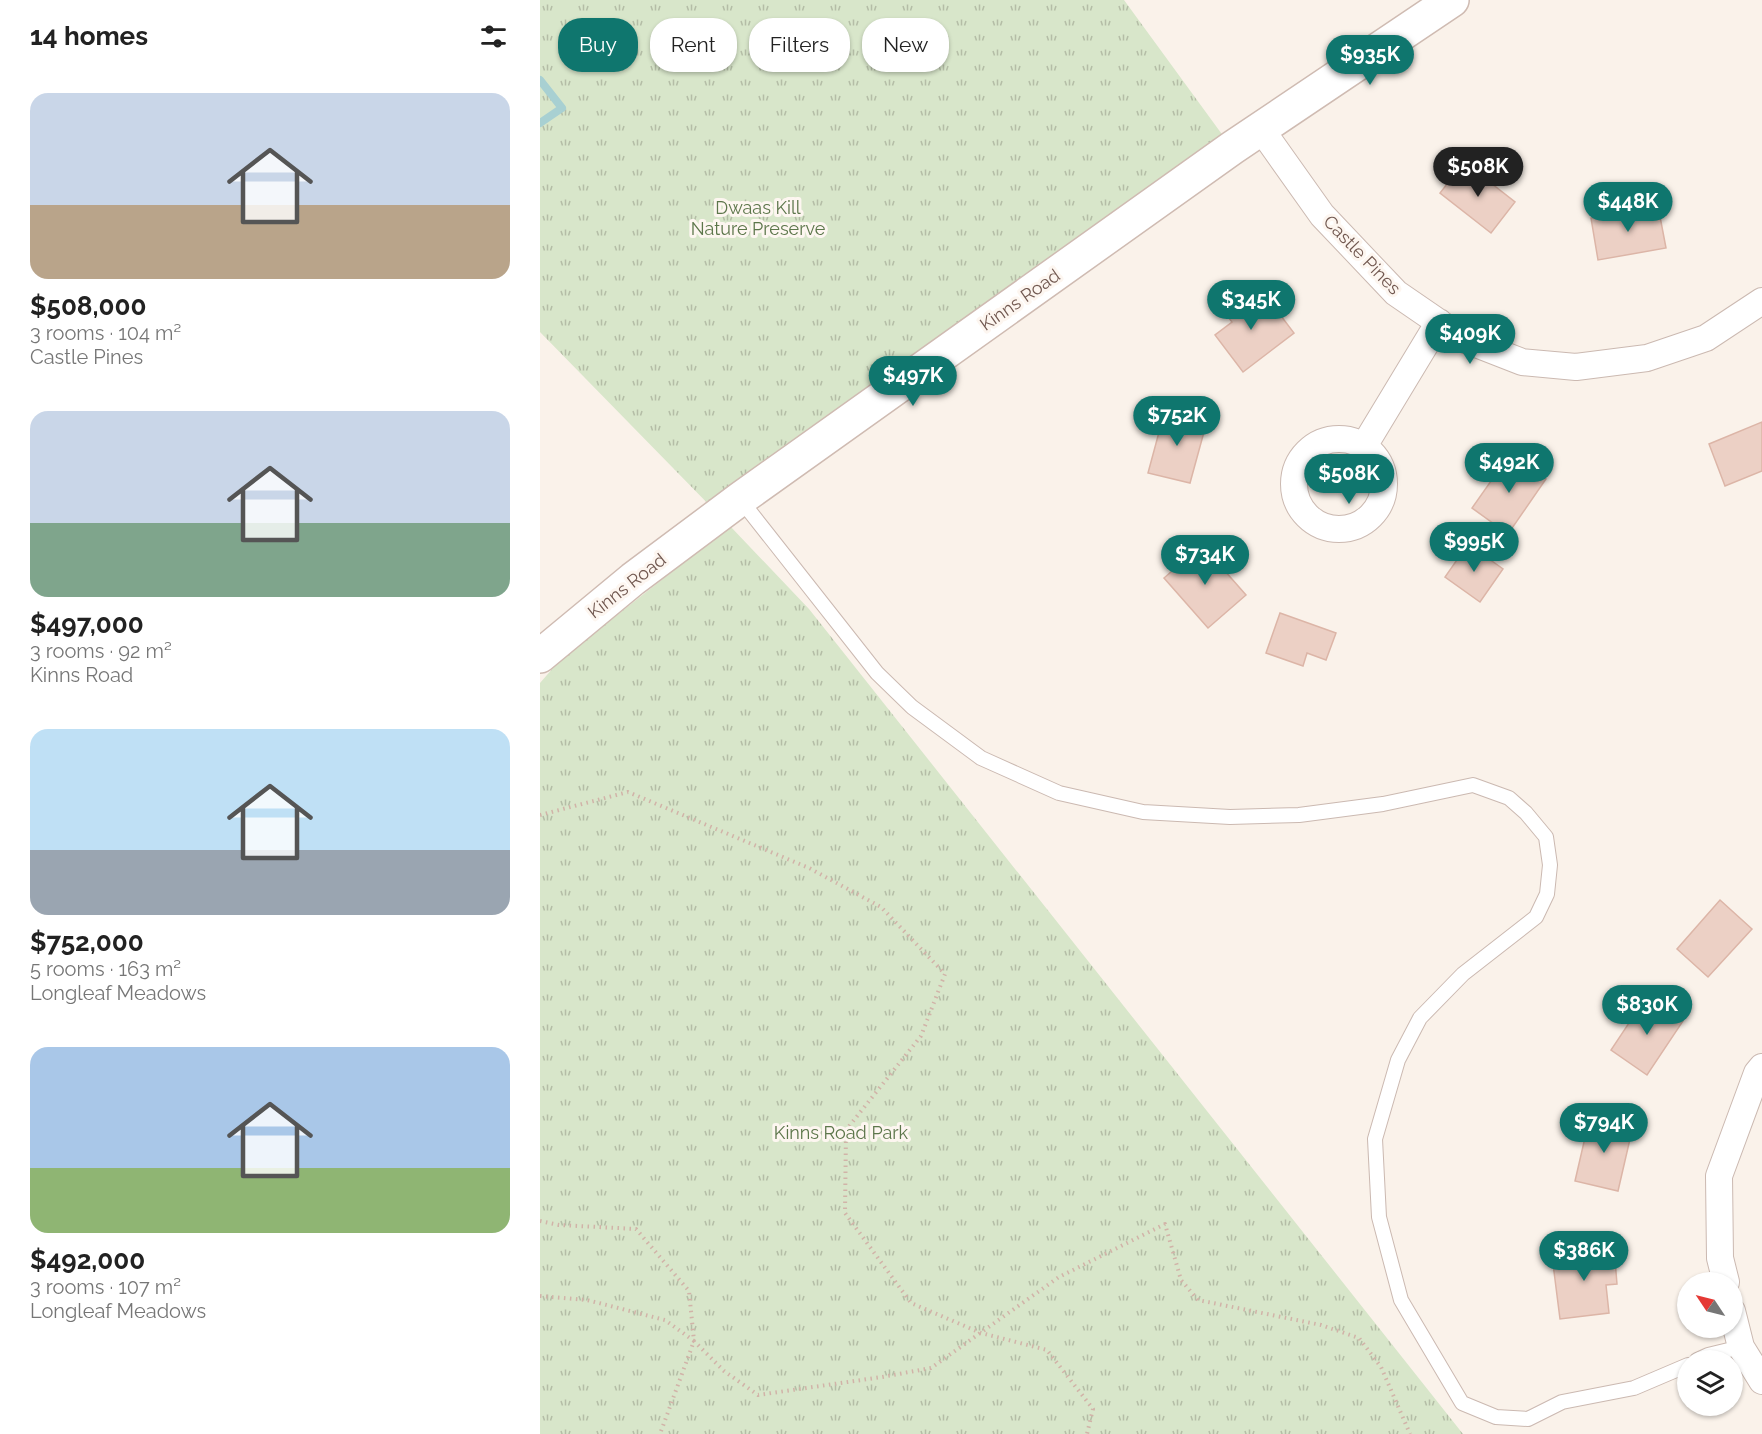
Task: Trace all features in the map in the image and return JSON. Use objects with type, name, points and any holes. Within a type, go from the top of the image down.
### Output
[{"type":"street","name":"Kinns Road","points":[[540,656],[633,579],[740,499],[1261,129],[1452,0]]},
{"type":"street","name":"Castle Pines","points":[[1261,129],[1322,215],[1396,293],[1464,339],[1522,362],[1576,367],[1647,358],[1706,338],[1762,301]]},
{"type":"street","points":[[1364,446],[1439,322]]},
{"type":"street","points":[[1724,1272],[1720,1258],[1719,1176],[1757,1073],[1762,1067]]},
{"type":"street","points":[[1739,1338],[1741,1347],[1762,1381]]},
{"type":"lane","points":[[740,499],[877,673],[912,707],[981,758],[1059,793],[1143,812],[1230,817],[1299,814],[1383,804],[1473,785],[1509,798],[1526,813],[1546,837],[1550,865],[1547,894],[1536,917],[1463,974],[1420,1017],[1398,1060],[1375,1139],[1379,1217],[1401,1300],[1462,1403],[1496,1417],[1528,1419],[1562,1402],[1634,1388],[1677,1370]]},
{"type":"lane","points":[[1729,1350],[1741,1347]]},
{"type":"path","points":[[540,815],[628,792],[808,868],[882,907],[945,974],[921,1036],[846,1130],[845,1213],[911,1303],[981,1333],[1047,1350],[1094,1409],[1087,1434]]},
{"type":"path","points":[[540,1221],[559,1225],[636,1229],[689,1291],[694,1341],[660,1434]]},
{"type":"path","points":[[540,1296],[587,1300],[665,1320],[694,1341],[724,1371],[758,1395],[931,1368],[1059,1278],[1164,1224],[1180,1281],[1198,1300],[1321,1324],[1359,1338],[1381,1367],[1410,1434]]},
{"type":"green space","name":"Dwaas Kill Nature Preserve","points":[[540,0],[1124,0],[1232,148],[719,515],[540,332]]},
{"type":"green space","name":"Kinns Road Park","points":[[730,526],[809,609],[1463,1434],[540,1434],[540,683],[560,660]]},
{"type":"building","points":[[1464,162],[1515,202],[1491,233],[1440,193]]},
{"type":"building","points":[[1658,206],[1666,248],[1598,260],[1591,218]]},
{"type":"building","points":[[1237,289],[1256,315],[1272,304],[1294,333],[1243,372],[1215,335],[1232,322],[1218,304]]},
{"type":"building","points":[[1165,410],[1207,421],[1190,483],[1148,473]]},
{"type":"building","points":[[1762,422],[1762,471],[1725,486],[1709,444]]},
{"type":"building","points":[[1510,454],[1546,479],[1508,534],[1472,508]]},
{"type":"building","points":[[1468,544],[1503,569],[1480,602],[1445,577]]},
{"type":"building","points":[[1202,545],[1246,595],[1208,628],[1164,578]]},
{"type":"building","points":[[1280,613],[1336,633],[1326,660],[1307,653],[1303,666],[1266,653]]},
{"type":"building","points":[[1720,900],[1752,929],[1708,977],[1677,949]]},
{"type":"building","points":[[1647,996],[1683,1021],[1647,1075],[1611,1050]]},
{"type":"building","points":[[1590,1116],[1633,1126],[1618,1191],[1575,1181]]},
{"type":"building","points":[[1614,1248],[1617,1284],[1606,1285],[1609,1313],[1560,1319],[1552,1256]]},
{"type":"waterway","points":[[540,80],[562,108],[540,123]]}]
